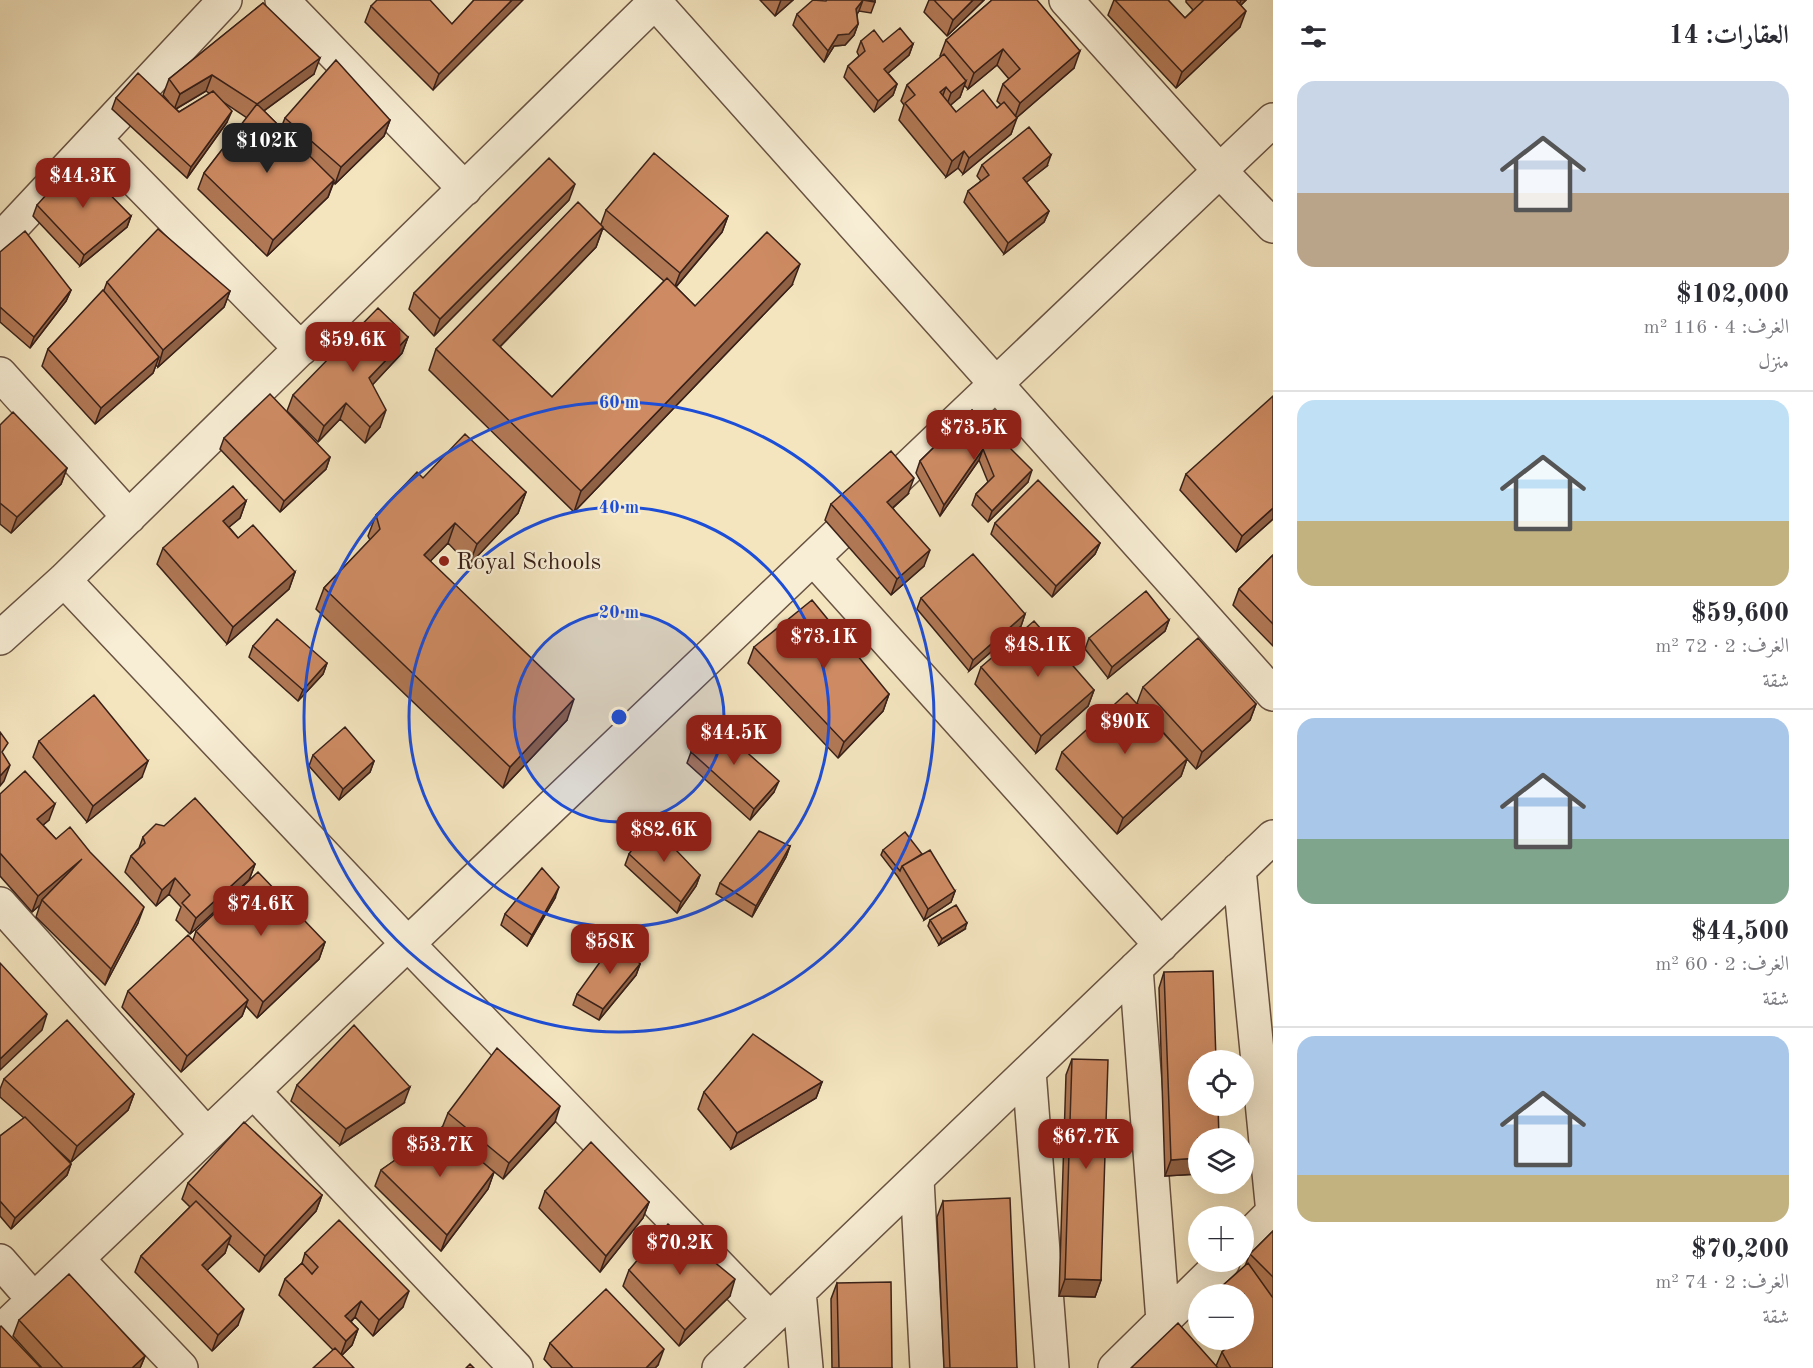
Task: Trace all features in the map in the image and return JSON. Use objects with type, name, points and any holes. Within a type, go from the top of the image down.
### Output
[{"type":"street","points":[[0,240],[225,0]]},
{"type":"street","points":[[282,0],[465,189]]},
{"type":"street","points":[[1066,0],[1220,171],[1273,226]]},
{"type":"street","points":[[0,638],[129,517],[655,1],[1273,694]]},
{"type":"street","points":[[0,1332],[1273,120]]},
{"type":"street","points":[[95,138],[301,349]]},
{"type":"street","points":[[0,374],[129,517]]},
{"type":"street","points":[[813,558],[1161,945]]},
{"type":"street","points":[[64,580],[408,944],[770,1319]]},
{"type":"street","points":[[719,1368],[1273,837]]},
{"type":"street","points":[[1239,869],[1273,1213],[1254,1231]]},
{"type":"street","points":[[0,904],[207,1135]]},
{"type":"street","points":[[1136,968],[1163,1321]]},
{"type":"street","points":[[1029,1071],[1052,1368]]},
{"type":"street","points":[[253,1091],[516,1368]]},
{"type":"street","points":[[917,1179],[927,1368]]},
{"type":"street","points":[[77,1259],[181,1368]]},
{"type":"street","points":[[0,1260],[34,1300]]},
{"type":"street","points":[[1115,1368],[1213,1272]]},
{"type":"street","points":[[799,1291],[806,1368]]},
{"type":"building","points":[[377,0],[430,0],[452,24],[474,0],[512,0],[439,74],[371,6]]},
{"type":"building","points":[[813,0],[863,0],[856,9],[858,24],[849,34],[838,35],[828,51],[797,14]]},
{"type":"building","points":[[934,0],[973,0],[953,20]]},
{"type":"building","points":[[992,0],[1037,0],[1080,51],[1020,103],[1003,84],[1020,69],[1003,49],[974,73],[946,40]]},
{"type":"building","points":[[1115,0],[1168,0],[1185,18],[1204,0],[1236,0],[1246,11],[1182,72]]},
{"type":"building","points":[[263,3],[320,58],[257,104],[212,75],[180,94],[169,79]]},
{"type":"building","points":[[900,28],[913,44],[884,69],[897,84],[878,101],[848,66],[865,51],[861,41],[874,30],[883,42]]},
{"type":"building","points":[[944,54],[966,81],[951,93],[946,87],[940,92],[956,112],[983,90],[997,108],[1004,102],[1017,118],[969,158],[964,151],[952,161],[905,103],[915,95],[907,85]]},
{"type":"building","points":[[336,60],[390,120],[341,167],[285,118]]},
{"type":"building","points":[[138,73],[179,112],[213,91],[232,111],[191,167],[116,98]]},
{"type":"building","points":[[257,104],[334,180],[273,240],[204,173]]},
{"type":"building","points":[[1029,127],[1051,155],[1023,178],[1049,211],[1008,243],[968,191],[989,175],[982,165]]},
{"type":"building","points":[[654,153],[728,216],[680,273],[606,210]]},
{"type":"building","points":[[549,158],[575,184],[440,319],[414,293]]},
{"type":"building","points":[[77,161],[131,216],[84,255],[37,205]]},
{"type":"building","points":[[578,202],[603,227],[493,340],[552,397],[667,278],[695,306],[767,232],[800,264],[581,491],[436,349]]},
{"type":"building","points":[[158,229],[230,291],[163,350],[107,282]]},
{"type":"building","points":[[25,231],[71,290],[34,337],[0,307],[0,252]]},
{"type":"building","points":[[103,290],[159,357],[101,408],[48,349]]},
{"type":"building","points":[[378,308],[408,337],[369,378],[386,410],[370,427],[346,403],[324,426],[293,395]]},
{"type":"building","points":[[270,394],[330,457],[284,501],[224,438]]},
{"type":"building","points":[[1273,396],[1273,508],[1242,536],[1186,474]]},
{"type":"building","points":[[972,410],[1032,470],[992,511],[976,494],[994,476],[983,449],[944,505],[920,461]]},
{"type":"building","points":[[13,412],[67,468],[17,517],[0,503],[0,425]]},
{"type":"building","points":[[465,434],[526,492],[477,544],[455,523],[424,555],[574,699],[510,767],[324,588],[380,529],[376,515],[417,472],[423,478]]},
{"type":"building","points":[[891,451],[914,478],[887,502],[930,550],[897,579],[831,504]]},
{"type":"building","points":[[1038,480],[1100,543],[1056,586],[995,523]]},
{"type":"building","points":[[233,486],[246,501],[223,521],[238,538],[253,525],[295,572],[233,627],[163,548]]},
{"type":"building","points":[[973,554],[1025,614],[973,660],[921,598]]},
{"type":"building","points":[[1273,555],[1273,624],[1239,589]]},
{"type":"building","points":[[1146,591],[1169,620],[1112,667],[1089,638]]},
{"type":"building","points":[[812,600],[889,694],[844,742],[754,647]]},
{"type":"building","points":[[277,619],[327,663],[303,690],[253,646]]},
{"type":"building","points":[[1034,621],[1094,690],[1041,736],[981,667]]},
{"type":"building","points":[[1198,638],[1256,704],[1202,752],[1143,687]]},
{"type":"building","points":[[1127,693],[1187,759],[1123,818],[1062,752]]},
{"type":"building","points":[[94,695],[148,761],[93,806],[39,741]]},
{"type":"building","points":[[713,722],[779,781],[754,809],[691,752]]},
{"type":"building","points":[[345,727],[374,761],[343,789],[313,755]]},
{"type":"building","points":[[0,732],[8,743],[2,752],[10,765],[0,776]]},
{"type":"building","points":[[25,771],[55,804],[37,819],[56,839],[70,827],[90,852],[144,907],[111,969],[42,900],[82,859],[38,896],[0,853],[0,794]]},
{"type":"building","points":[[195,798],[255,864],[196,918],[182,903],[190,895],[175,878],[162,890],[131,856],[145,843],[143,837],[156,824],[164,826]]},
{"type":"building","points":[[650,823],[700,875],[681,902],[629,854]]},
{"type":"building","points":[[759,831],[790,846],[756,906],[720,883]]},
{"type":"building","points":[[905,832],[922,854],[902,866],[900,871],[883,850]]},
{"type":"building","points":[[930,850],[955,891],[928,909],[902,866]]},
{"type":"building","points":[[542,868],[559,887],[532,935],[505,914]]},
{"type":"building","points":[[258,872],[325,942],[263,1002],[196,931]]},
{"type":"building","points":[[956,905],[967,923],[942,939],[930,920]]},
{"type":"building","points":[[188,935],[248,1000],[187,1056],[128,991]]},
{"type":"building","points":[[618,937],[640,964],[603,1009],[577,994]]},
{"type":"building","points":[[0,963],[47,1014],[0,1059]]},
{"type":"building","points":[[1213,971],[1216,1050],[1188,1050],[1188,1116],[1218,1116],[1219,1128],[1188,1128],[1188,1159],[1171,1160],[1164,972]]},
{"type":"building","points":[[67,1020],[134,1094],[77,1146],[4,1079]]},
{"type":"building","points":[[354,1025],[410,1087],[346,1129],[297,1085]]},
{"type":"building","points":[[753,1034],[822,1082],[737,1133],[704,1092]]},
{"type":"building","points":[[497,1048],[560,1106],[509,1163],[448,1113]]},
{"type":"building","points":[[1072,1059],[1108,1060],[1101,1280],[1065,1279]]},
{"type":"building","points":[[25,1117],[71,1164],[15,1218],[0,1201],[0,1136]]},
{"type":"building","points":[[244,1122],[322,1195],[265,1256],[188,1183]]},
{"type":"building","points":[[442,1127],[494,1172],[447,1235],[381,1170]]},
{"type":"building","points":[[591,1142],[649,1202],[606,1256],[545,1191]]},
{"type":"building","points":[[1010,1198],[1017,1368],[950,1368],[943,1201]]},
{"type":"building","points":[[196,1201],[231,1236],[202,1265],[244,1309],[218,1335],[141,1256]]},
{"type":"building","points":[[339,1220],[409,1291],[379,1320],[361,1301],[345,1316],[358,1329],[346,1341],[285,1279],[302,1263],[312,1274],[318,1267],[305,1253]]},
{"type":"building","points":[[668,1224],[735,1279],[685,1330],[629,1270]]},
{"type":"building","points":[[1273,1231],[1273,1277],[1254,1258],[1254,1250]]},
{"type":"building","points":[[1254,1271],[1273,1298],[1273,1368],[1231,1368],[1222,1352],[1224,1350],[1254,1350],[1254,1284],[1224,1284],[1238,1272]]},
{"type":"building","points":[[69,1274],[145,1356],[132,1368],[63,1368],[19,1320]]},
{"type":"building","points":[[891,1282],[892,1368],[839,1368],[837,1283]]},
{"type":"building","points":[[606,1289],[664,1349],[646,1368],[573,1368],[550,1343]]},
{"type":"building","points":[[1178,1323],[1188,1334],[1188,1350],[1202,1350],[1218,1368],[1131,1368]]},
{"type":"building","points":[[1,1326],[41,1368],[0,1368]]},
{"type":"building","points":[[335,1348],[354,1368],[313,1368]]},
{"type":"place","name":"Royal Schools","points":[[444,561]]}]
